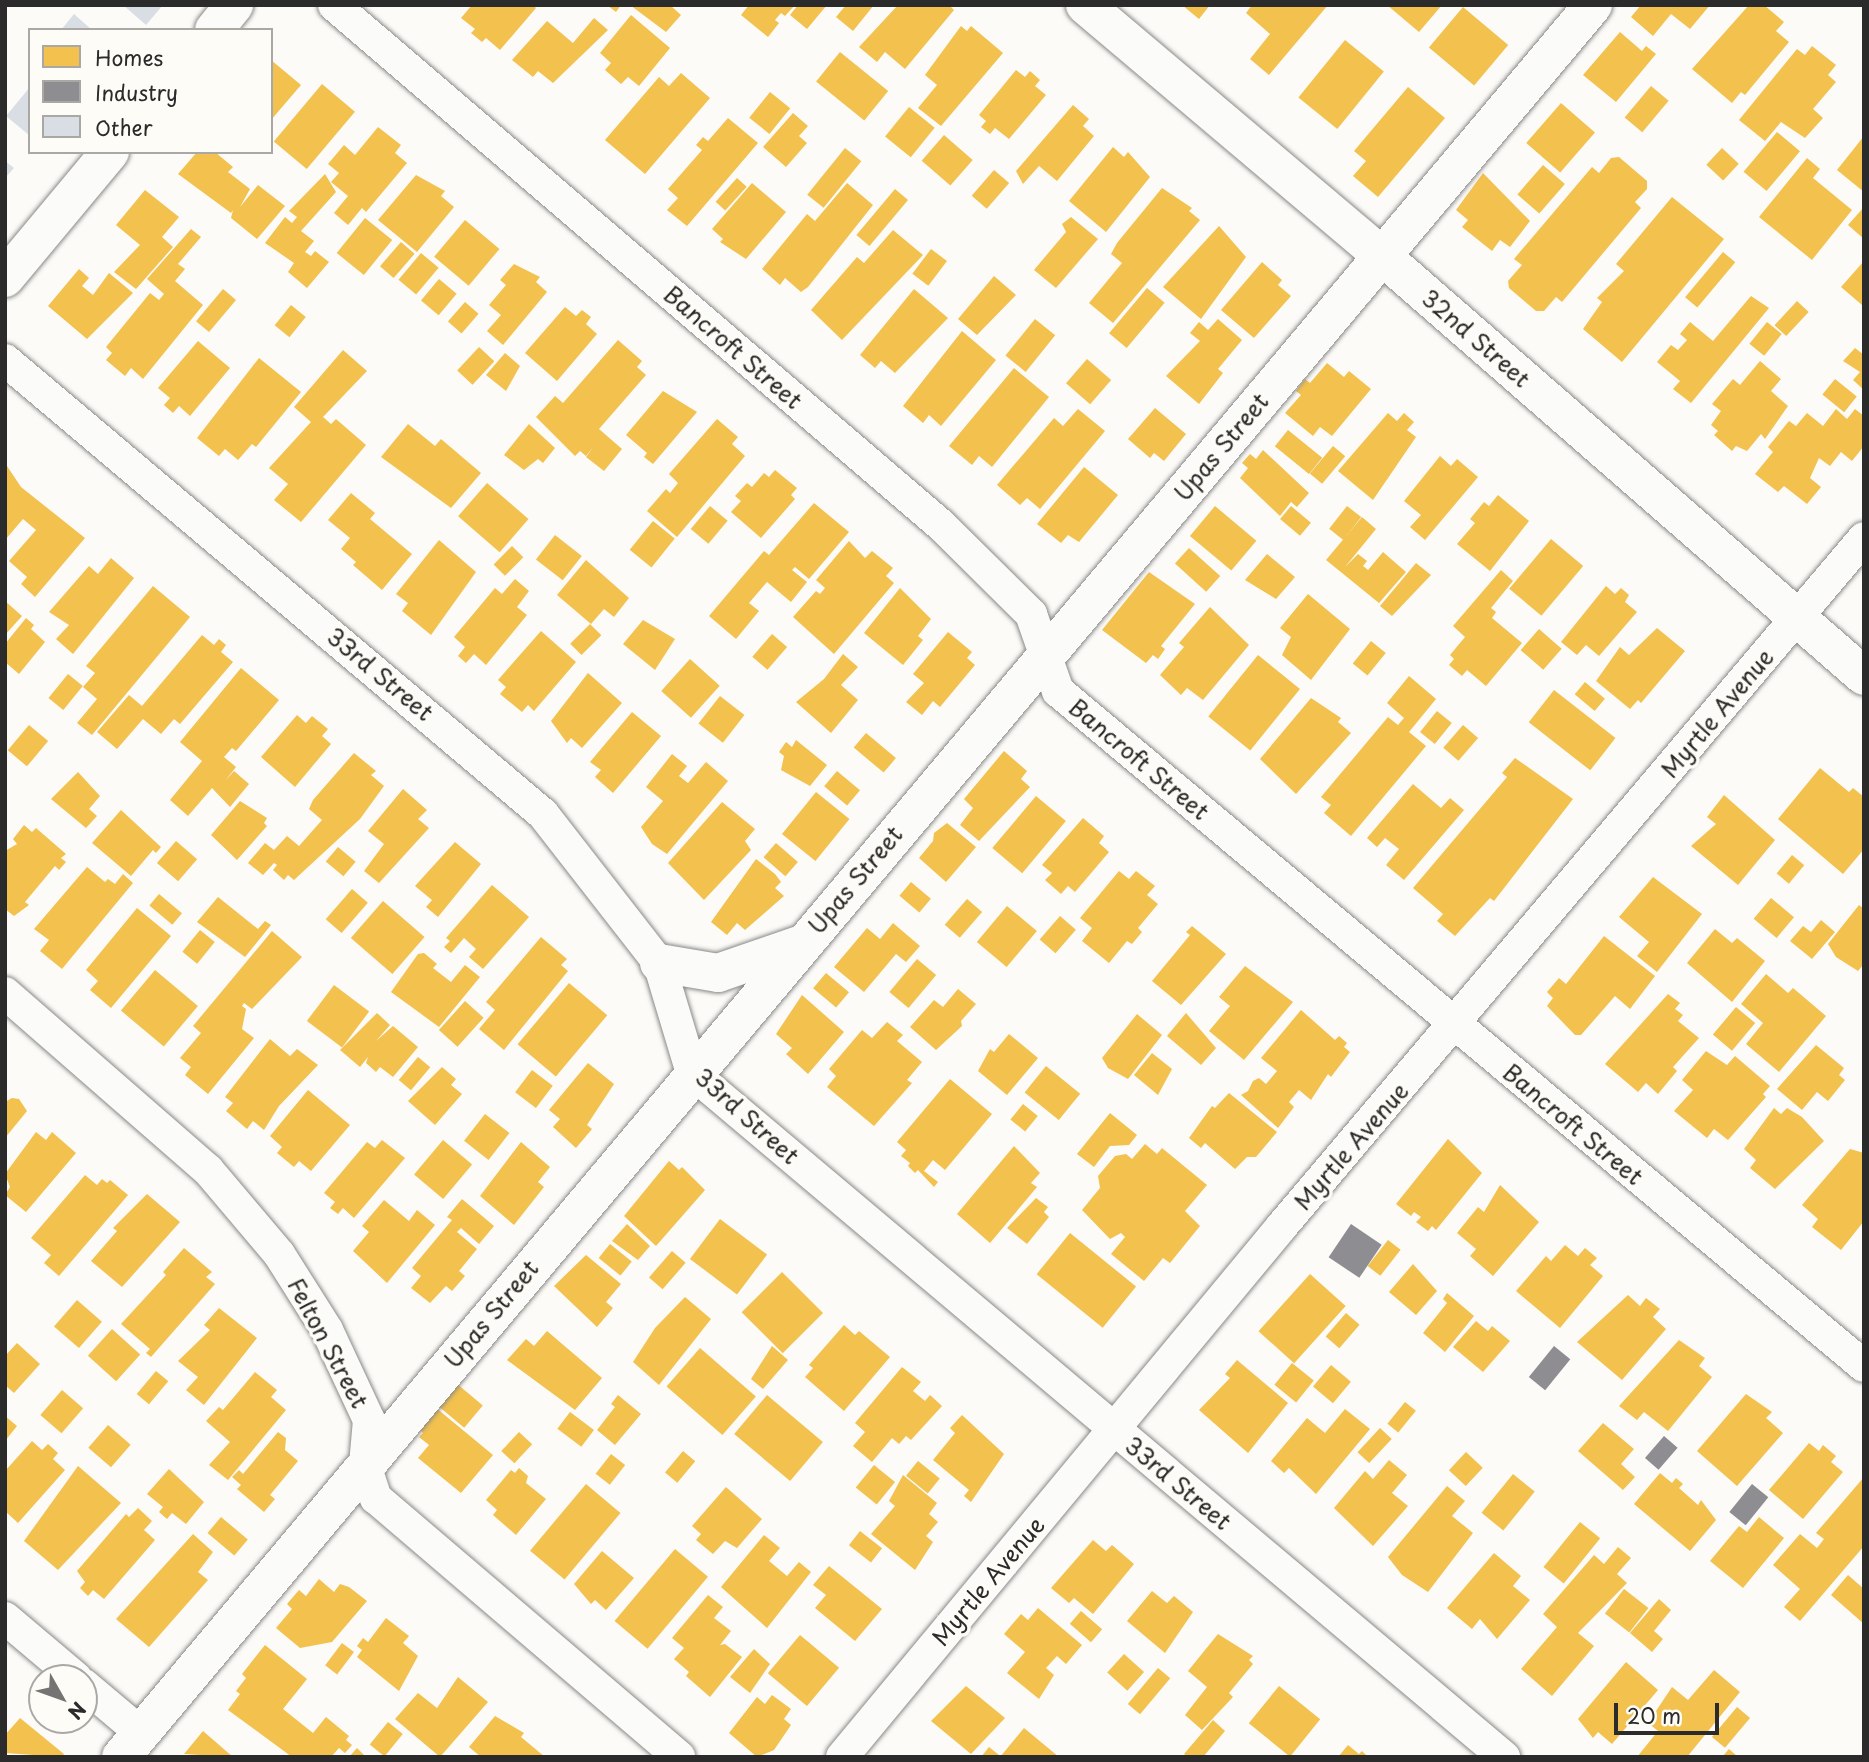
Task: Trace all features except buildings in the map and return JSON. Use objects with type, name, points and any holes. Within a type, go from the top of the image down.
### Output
[{"type":"street","points":[[216,28],[234,5]]},
{"type":"street","name":"Bancroft Street","points":[[334,5],[941,525],[1031,614],[1058,691],[1454,1026],[1864,1366]]},
{"type":"street","name":"32nd Street","points":[[1085,5],[1382,256],[1796,620],[1864,676]]},
{"type":"street","name":"Upas Street","points":[[131,1745],[692,1073],[1593,5]]},
{"type":"street","points":[[5,278],[108,154]]},
{"type":"street","name":"33rd Street","points":[[5,360],[543,814],[659,963],[692,1073],[1504,1757]]},
{"type":"street","name":"Myrtle Avenue","points":[[842,1757],[1114,1429],[1864,538]]},
{"type":"street","points":[[659,963],[718,974],[801,944]]},
{"type":"street","name":"Felton Street","points":[[5,993],[208,1170],[279,1254],[327,1330],[369,1420],[365,1465],[376,1498],[679,1757]]},
{"type":"street","points":[[5,1618],[59,1664]]},
{"type":"street","points":[[98,1703],[131,1745]]}]
